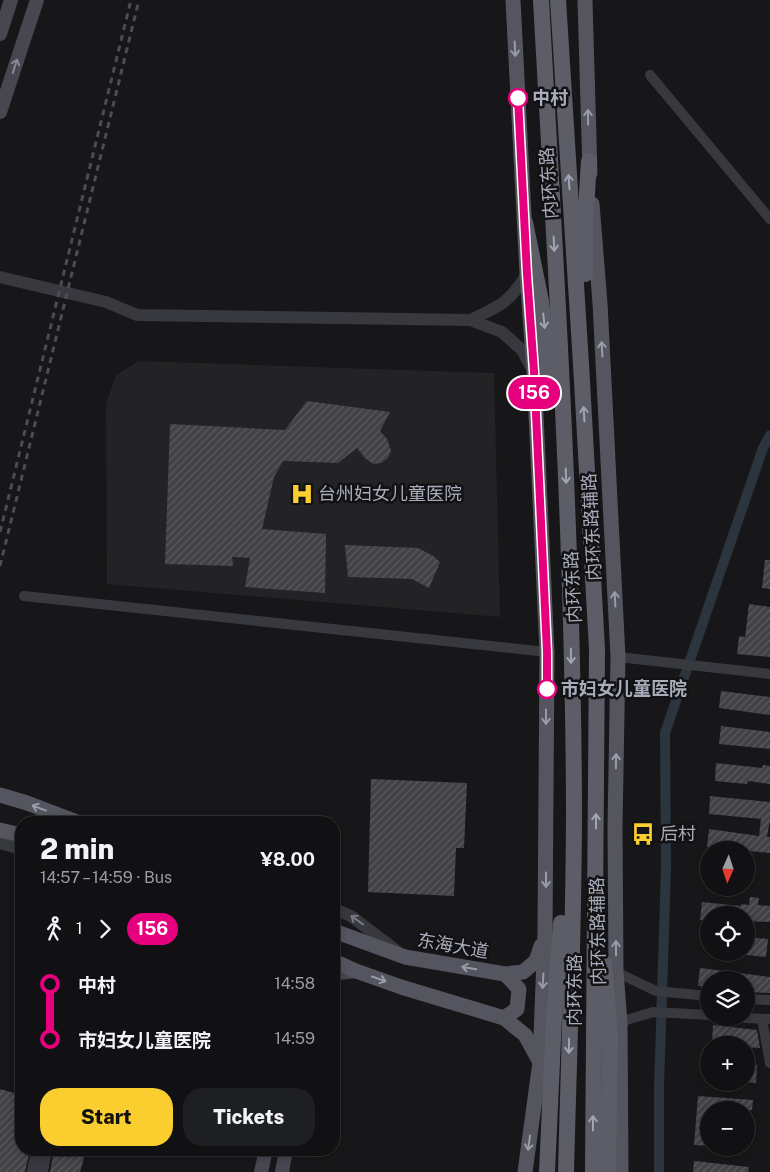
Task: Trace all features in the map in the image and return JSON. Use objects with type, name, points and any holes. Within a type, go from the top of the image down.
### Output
[{"type":"highway","name":"内环东路","points":[[541,0],[565,451],[571,652],[574,809],[566,1172]]},
{"type":"highway","name":"内环东路","points":[[558,0],[581,364],[596,649],[593,1172]]},
{"type":"highway","points":[[581,364],[586,303],[585,226],[589,161]]},
{"type":"highway","points":[[525,222],[542,302],[553,405],[565,451]]},
{"type":"highway","points":[[547,1172],[554,1018],[563,899],[574,809]]},
{"type":"highway","points":[[596,849],[610,1035],[608,1172]]},
{"type":"main road","points":[[0,34],[11,0]]},
{"type":"main road","points":[[0,112],[37,0]]},
{"type":"main road","points":[[513,0],[527,274],[534,371],[547,652],[545,933],[540,1062],[525,1172]]},
{"type":"main road","name":"内环东路辅路","points":[[585,0],[589,161],[600,303],[618,657],[615,827],[616,972],[620,1022],[622,1172]]},
{"type":"main road","points":[[0,795],[61,816]]},
{"type":"main road","points":[[0,830],[15,834]]},
{"type":"main road","name":"东海大道","points":[[340,934],[405,957],[505,974],[523,972],[536,961],[545,933]]},
{"type":"main road","points":[[340,963],[356,971],[401,987],[504,1018],[525,1035],[540,1062]]},
{"type":"main road","points":[[340,974],[356,971]]},
{"type":"main road","points":[[504,1018],[516,1009],[519,989],[505,974]]},
{"type":"street","points":[[650,75],[770,220]]},
{"type":"street","points":[[470,320],[498,307],[515,294],[527,274]]},
{"type":"street","points":[[0,277],[106,302],[137,315],[470,320],[502,332],[522,350],[534,371]]},
{"type":"street","points":[[24,596],[547,652]]},
{"type":"street","points":[[618,657],[770,674]]},
{"type":"street","points":[[0,843],[15,847]]},
{"type":"street","points":[[340,911],[351,916],[405,957]]},
{"type":"street","points":[[616,972],[656,991],[700,995]]},
{"type":"street","points":[[755,999],[770,1000]]},
{"type":"street","points":[[620,1022],[653,1012],[700,1015]]},
{"type":"street","points":[[766,1019],[770,1063]]},
{"type":"street","points":[[34,1172],[38,1156]]},
{"type":"street","points":[[42,1172],[45,1156]]},
{"type":"lane","points":[[29,1172],[33,1156]]},
{"type":"shaded area","name":"台州妇女儿童医院","points":[[139,361],[494,373],[500,617],[107,584],[106,404],[116,375]]},
{"type":"building","points":[[307,401],[390,412],[380,431],[387,439],[391,451],[388,458],[381,463],[373,464],[357,448],[338,463],[283,461],[274,477],[262,529],[326,534],[325,593],[245,587],[250,558],[232,557],[233,566],[165,564],[170,424],[285,430]]},
{"type":"building","points":[[345,545],[418,548],[440,562],[429,588],[412,579],[348,577]]},
{"type":"building","points":[[765,560],[770,560],[770,589],[762,588]]},
{"type":"building","points":[[749,604],[770,607],[770,657],[737,654],[739,636],[745,637]]},
{"type":"building","points":[[721,691],[770,697],[770,715],[719,708]]},
{"type":"building","points":[[721,726],[770,732],[770,749],[719,744]]},
{"type":"building","points":[[716,763],[762,768],[763,765],[770,766],[770,784],[748,781],[747,784],[715,781]]},
{"type":"building","points":[[371,779],[467,783],[464,848],[456,848],[454,896],[368,892]]},
{"type":"building","points":[[710,796],[770,802],[770,820],[767,837],[770,837],[770,853],[755,852],[755,841],[708,841],[709,829],[759,836],[761,819],[709,814]]},
{"type":"building","points":[[750,897],[759,898],[758,905],[770,906],[770,922],[755,921],[755,906],[741,906],[741,904],[749,905]]},
{"type":"building","points":[[702,902],[741,906],[702,906]]},
{"type":"building","points":[[755,938],[768,939],[766,957],[755,956]]},
{"type":"building","points":[[700,968],[723,971],[700,971],[700,986],[698,986]]},
{"type":"building","points":[[755,975],[770,977],[770,993],[755,992]]},
{"type":"building","points":[[713,1026],[757,1030],[760,1048],[755,1048],[755,1036],[712,1036]]},
{"type":"building","points":[[755,1065],[757,1065],[755,1083]]},
{"type":"building","points":[[0,1089],[15,1093],[15,1156],[29,1156],[25,1172],[0,1172]]},
{"type":"building","points":[[698,1096],[753,1100],[700,1101],[700,1145],[694,1145]]},
{"type":"building","points":[[53,1156],[84,1156],[80,1172],[50,1172]]},
{"type":"building","points":[[694,1161],[749,1167],[748,1172],[693,1172]]},
{"type":"waterway","points":[[659,1172],[659,1088],[666,867],[665,733],[763,448],[770,435]]},
{"type":"railway","points":[[0,532],[131,0]]},
{"type":"railway","points":[[0,566],[139,0]]},
{"type":"bus line","name":"156","points":[[518,98],[534,371],[547,652],[547,689]]},
{"type":"place","name":"中村","points":[[518,98]]},
{"type":"place","name":"台州妇女儿童医院","points":[[302,494]]},
{"type":"place","name":"市妇女儿童医院","points":[[547,689]]},
{"type":"place","name":"后村","points":[[643,834]]}]
